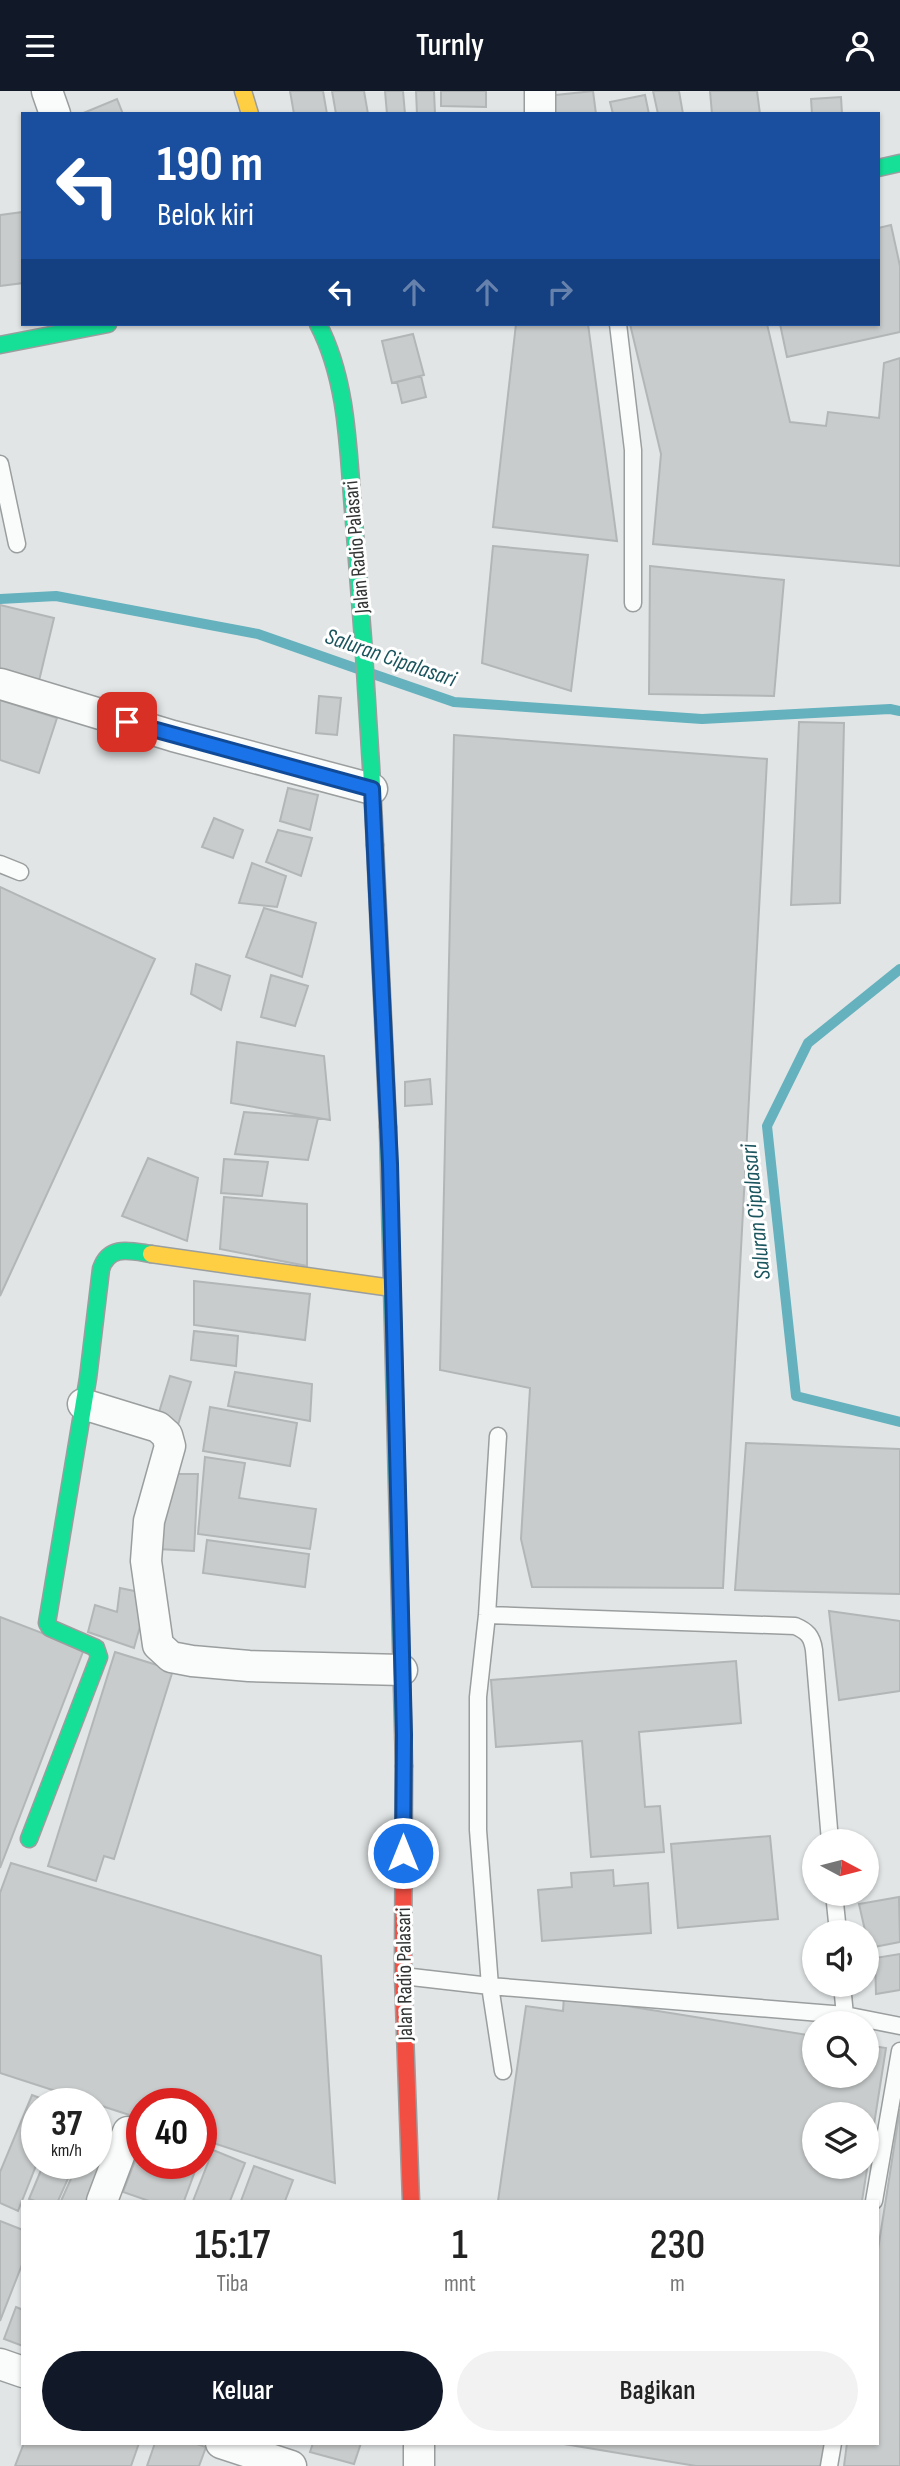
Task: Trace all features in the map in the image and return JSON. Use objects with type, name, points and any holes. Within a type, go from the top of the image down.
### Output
[{"type":"street","points":[[47,91],[54,112]]},
{"type":"street","points":[[243,91],[249,112]]},
{"type":"street","points":[[540,91],[541,112]]},
{"type":"street","points":[[880,168],[900,163]]},
{"type":"street","points":[[0,345],[98,326]]},
{"type":"street","name":"Jalan Radio Palasari","points":[[319,326],[330,347],[345,415],[360,589],[372,789],[390,1164],[404,1735],[403,1976],[411,2200]]},
{"type":"street","points":[[1,684],[173,736],[372,789]]},
{"type":"street","points":[[29,1839],[99,1657],[96,1648],[50,1628],[47,1623],[83,1404],[101,1269],[105,1259],[116,1250],[392,1288]]},
{"type":"street","points":[[83,1404],[158,1427],[170,1440],[149,1521],[146,1561],[158,1645],[171,1657],[249,1666],[402,1671]]},
{"type":"street","points":[[103,2200],[126,2138]]},
{"type":"street","points":[[0,2364],[21,2371]]},
{"type":"street","points":[[229,2445],[285,2460]]},
{"type":"street","points":[[419,2445],[419,2466]]},
{"type":"lane","points":[[618,326],[633,450],[633,603]]},
{"type":"lane","points":[[0,464],[17,544]]},
{"type":"lane","points":[[0,864],[20,872]]},
{"type":"lane","points":[[498,1436],[487,1615],[478,1697],[478,1830],[490,1986],[503,2071]]},
{"type":"lane","points":[[487,1615],[795,1626],[807,1631],[813,1639],[829,1829]]},
{"type":"lane","points":[[403,1976],[490,1986],[802,2011]]},
{"type":"lane","points":[[879,2022],[900,2026]]},
{"type":"lane","points":[[874,2200],[900,2051]]},
{"type":"lane","points":[[829,2466],[833,2445]]},
{"type":"building","points":[[290,91],[323,91],[327,112],[294,112]]},
{"type":"building","points":[[332,91],[364,91],[368,112],[336,112]]},
{"type":"building","points":[[385,91],[403,91],[405,112],[387,112]]},
{"type":"building","points":[[416,91],[434,91],[435,112],[417,112]]},
{"type":"building","points":[[441,91],[486,91],[486,107],[441,106]]},
{"type":"building","points":[[593,91],[596,112],[549,112],[547,96]]},
{"type":"building","points":[[653,91],[679,91],[683,112],[658,112]]},
{"type":"building","points":[[710,91],[757,91],[760,112],[712,112]]},
{"type":"building","points":[[645,95],[649,112],[612,112],[610,102]]},
{"type":"building","points":[[841,97],[842,112],[812,112],[811,99]]},
{"type":"building","points":[[117,99],[122,112],[86,112]]},
{"type":"building","points":[[21,212],[21,283],[0,286],[0,215]]},
{"type":"building","points":[[891,225],[900,266],[900,332],[787,357],[780,326],[880,326],[880,228]]},
{"type":"building","points":[[516,326],[588,326],[617,541],[493,527]]},
{"type":"building","points":[[630,326],[767,326],[790,422],[826,426],[828,412],[879,418],[884,363],[900,358],[900,566],[653,544],[661,454]]},
{"type":"building","points":[[413,334],[424,375],[392,383],[382,341]]},
{"type":"building","points":[[421,376],[426,397],[402,403],[397,382]]},
{"type":"building","points":[[493,546],[588,555],[571,691],[482,663]]},
{"type":"building","points":[[650,566],[784,580],[774,696],[649,694]]},
{"type":"building","points":[[0,605],[54,618],[38,685],[0,676]]},
{"type":"building","points":[[319,696],[341,698],[337,735],[316,733]]},
{"type":"building","points":[[0,700],[57,718],[39,773],[0,760]]},
{"type":"building","points":[[799,722],[844,723],[840,903],[791,905]]},
{"type":"building","points":[[454,735],[767,759],[723,1588],[532,1587],[521,1539],[530,1388],[440,1370]]},
{"type":"building","points":[[288,788],[318,795],[310,830],[280,821]]},
{"type":"building","points":[[214,818],[243,830],[233,858],[202,847]]},
{"type":"building","points":[[278,830],[312,838],[301,876],[266,862]]},
{"type":"building","points":[[252,863],[286,876],[277,907],[239,903]]},
{"type":"building","points":[[0,887],[155,959],[0,1296]]},
{"type":"building","points":[[264,908],[316,923],[302,977],[246,957]]},
{"type":"building","points":[[196,964],[230,976],[221,1010],[191,994]]},
{"type":"building","points":[[271,975],[308,986],[295,1026],[261,1017]]},
{"type":"building","points":[[237,1042],[324,1056],[330,1120],[231,1103]]},
{"type":"building","points":[[430,1079],[432,1104],[405,1106],[405,1082]]},
{"type":"building","points":[[244,1112],[318,1118],[308,1160],[235,1154]]},
{"type":"building","points":[[148,1158],[198,1178],[187,1241],[122,1216]]},
{"type":"building","points":[[224,1159],[268,1162],[262,1196],[221,1193]]},
{"type":"building","points":[[224,1197],[307,1204],[307,1266],[220,1249]]},
{"type":"building","points":[[194,1281],[310,1294],[305,1340],[194,1325]]},
{"type":"building","points":[[194,1331],[238,1336],[236,1366],[191,1360]]},
{"type":"building","points":[[235,1372],[312,1384],[310,1421],[228,1406]]},
{"type":"building","points":[[170,1376],[191,1382],[177,1428],[157,1419]]},
{"type":"building","points":[[210,1407],[297,1423],[290,1466],[203,1451]]},
{"type":"building","points":[[746,1443],[900,1449],[900,1594],[735,1590]]},
{"type":"building","points":[[205,1457],[245,1463],[239,1498],[316,1509],[310,1549],[198,1534]]},
{"type":"building","points":[[171,1474],[198,1474],[194,1551],[158,1549]]},
{"type":"building","points":[[207,1540],[309,1554],[305,1587],[203,1573]]},
{"type":"building","points":[[120,1588],[149,1594],[134,1648],[88,1632],[95,1605],[117,1612]]},
{"type":"building","points":[[829,1611],[900,1621],[900,1691],[839,1700]]},
{"type":"building","points":[[0,1617],[84,1649],[0,1868]]},
{"type":"building","points":[[115,1652],[173,1670],[114,1859],[104,1856],[96,1881],[48,1866]]},
{"type":"building","points":[[736,1661],[741,1723],[639,1732],[645,1807],[660,1806],[664,1852],[591,1857],[582,1741],[496,1747],[491,1680]]},
{"type":"building","points":[[770,1836],[778,1919],[678,1928],[671,1844]]},
{"type":"building","points":[[11,1863],[321,1956],[335,2183],[217,2144],[217,2088],[126,2088],[126,2114],[112,2109],[112,2088],[46,2088],[0,2073],[0,1893]]},
{"type":"building","points":[[613,1870],[614,1886],[648,1883],[651,1933],[542,1941],[538,1890],[572,1887],[571,1873]]},
{"type":"building","points":[[899,1897],[900,1942],[879,1946],[879,1920],[863,1920],[859,1906],[879,1906],[879,1900]]},
{"type":"building","points":[[900,1954],[900,1990],[879,1994],[879,1957]]},
{"type":"building","points":[[564,1996],[802,2034],[802,2088],[879,2088],[879,2047],[886,2048],[878,2102],[802,2102],[802,2179],[865,2179],[862,2200],[498,2200],[526,2006],[563,2011]]},
{"type":"building","points":[[900,2109],[900,2466],[844,2466],[847,2445],[879,2445],[879,2243]]},
{"type":"building","points":[[21,2121],[21,2179],[31,2179],[18,2211],[0,2203],[0,2172]]},
{"type":"building","points":[[217,2152],[245,2163],[230,2200],[193,2200],[202,2179],[217,2179]]},
{"type":"building","points":[[254,2166],[293,2180],[285,2200],[241,2200]]},
{"type":"building","points":[[37,2179],[68,2179],[58,2200],[29,2199]]},
{"type":"building","points":[[71,2179],[101,2179],[91,2200],[61,2200]]},
{"type":"building","points":[[128,2179],[192,2179],[184,2200],[146,2200],[123,2192]]},
{"type":"building","points":[[0,2221],[21,2229],[21,2267],[0,2321]]},
{"type":"building","points":[[16,2307],[21,2309],[21,2345],[4,2339]]},
{"type":"building","points":[[23,2445],[138,2445],[131,2466],[15,2466]]},
{"type":"building","points":[[154,2445],[206,2447],[199,2466],[147,2466]]},
{"type":"building","points":[[312,2445],[360,2445],[354,2464],[310,2452]]},
{"type":"building","points":[[570,2445],[825,2445],[821,2466],[696,2466]]},
{"type":"waterway","name":"Saluran Cipalasari","points":[[0,599],[56,596],[258,634],[358,669]]},
{"type":"waterway","name":"Saluran Cipalasari","points":[[373,674],[454,702],[702,719],[890,709],[900,711]]},
{"type":"waterway","name":"Saluran Cipalasari","points":[[900,969],[808,1043],[767,1126],[796,1396],[900,1422]]},
{"type":"traffic: fast","points":[[880,168],[900,163]]},
{"type":"traffic: fast","points":[[0,345],[98,326]]},
{"type":"traffic: fast","points":[[319,326],[336,371],[345,420],[369,723],[375,845]]},
{"type":"traffic: fast","points":[[388,1127],[404,1766]]},
{"type":"traffic: fast","points":[[29,1839],[99,1657],[96,1648],[50,1628],[47,1623],[88,1378],[101,1269],[115,1252],[151,1254]]},
{"type":"traffic: slow","points":[[243,91],[249,112]]},
{"type":"traffic: slow","points":[[375,845],[388,1127]]},
{"type":"traffic: slow","points":[[151,1254],[392,1288]]},
{"type":"traffic: jam","points":[[404,1766],[403,1976],[411,2200]]},
{"type":"route","points":[[127,722],[372,789],[390,1164],[404,1735],[403,1853]]}]
